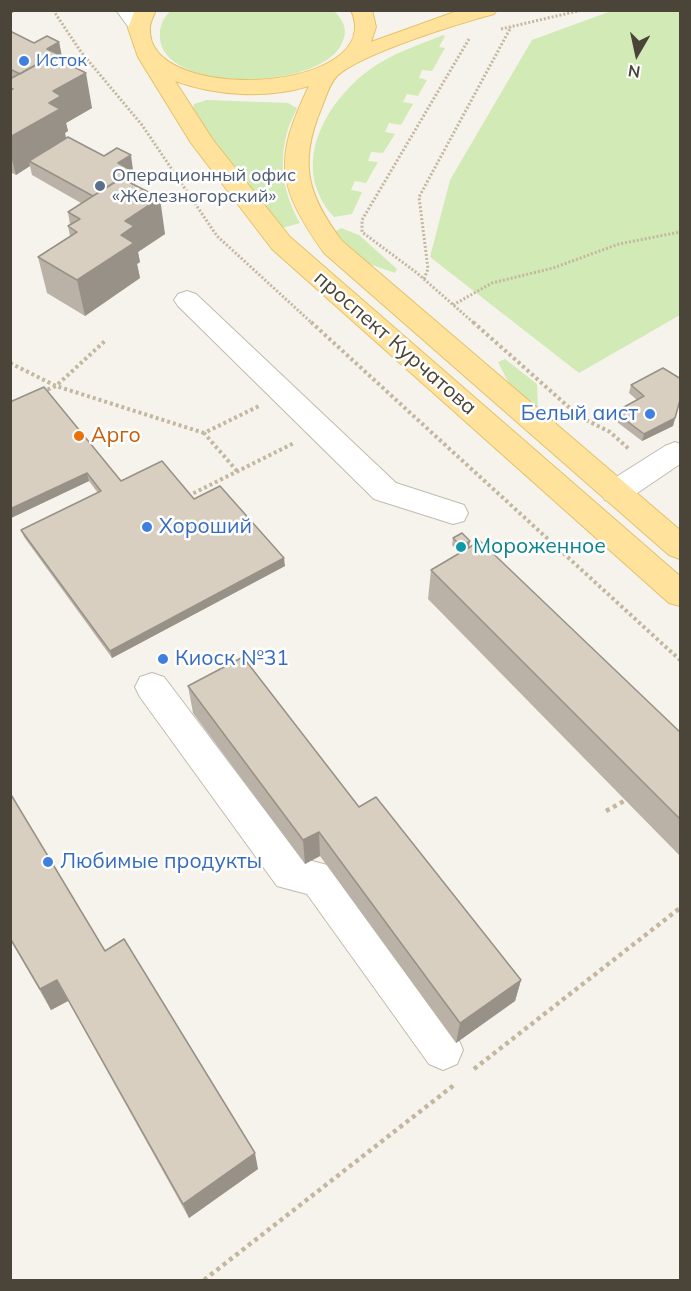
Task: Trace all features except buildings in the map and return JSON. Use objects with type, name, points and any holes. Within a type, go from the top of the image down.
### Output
[{"type":"main road","points":[[351,56],[362,42],[366,28],[361,10]]},
{"type":"main road","points":[[149,57],[168,71],[196,82],[228,87],[264,88],[298,82],[327,72],[351,56],[470,14],[490,21]]},
{"type":"main road","name":"проспект Курчатова","points":[[137,16],[149,57],[203,143],[281,243],[681,594]]},
{"type":"main road","name":"проспект Курчатова","points":[[327,72],[303,123],[295,149],[295,178],[305,205],[333,247],[681,547]]},
{"type":"lane","points":[[187,300],[385,491],[453,513]]},
{"type":"lane","points":[[616,492],[675,453]]},
{"type":"lane","points":[[152,687],[290,874],[318,878],[455,1070]]},
{"type":"path","points":[[53,10],[81,52],[142,125],[217,236],[681,660]]},
{"type":"path","points":[[490,21],[511,27],[582,10]]},
{"type":"path","points":[[424,279],[428,269],[419,197],[511,27]]},
{"type":"path","points":[[477,35],[470,38],[362,220],[362,232],[424,279],[564,404],[580,417],[610,432],[650,469]]},
{"type":"path","points":[[453,305],[492,283],[553,268],[619,244],[681,232]]},
{"type":"path","points":[[38,394],[56,386],[106,340]]},
{"type":"path","points":[[10,363],[56,386],[204,433],[237,472]]},
{"type":"path","points":[[204,433],[244,413]]},
{"type":"path","points":[[187,496],[280,450]]},
{"type":"path","points":[[606,811],[626,800]]},
{"type":"path","points":[[204,1281],[455,1070],[681,908]]},
{"type":"green space","points":[[614,10],[680,11],[680,315],[579,373],[430,257],[450,180],[532,40]]},
{"type":"green space","points":[[171,11],[334,11],[341,19],[345,32],[340,47],[324,62],[300,72],[270,78],[238,79],[208,75],[182,67],[165,53],[160,30],[163,21]]},
{"type":"green space","points":[[445,36],[439,47],[445,48],[432,71],[422,70],[419,78],[427,80],[418,96],[407,94],[403,102],[413,104],[401,125],[389,123],[385,132],[395,134],[383,153],[371,152],[368,161],[378,162],[366,183],[355,181],[351,190],[362,192],[352,214],[334,217],[320,198],[314,177],[313,157],[318,136],[327,116],[355,82],[372,68],[397,54]]},
{"type":"green space","points":[[207,100],[288,103],[297,108],[284,145],[283,168],[286,191],[300,223],[282,228],[214,141],[193,109],[194,104]]},
{"type":"green space","points":[[341,228],[359,235],[397,269],[395,273],[364,262],[334,232]]},
{"type":"green space","points":[[505,359],[537,384],[538,410],[515,395],[498,362]]},
{"type":"place","name":"Исток","points":[[24,61]]},
{"type":"place","name":"Операционный офис «Железногорский»","points":[[100,186]]},
{"type":"place","name":"Белый аист","points":[[650,414]]},
{"type":"place","name":"Арго","points":[[79,436]]},
{"type":"place","name":"Хороший","points":[[147,527]]},
{"type":"place","name":"Мороженное","points":[[461,547]]},
{"type":"place","name":"Киоск №31","points":[[163,659]]},
{"type":"place","name":"Любимые продукты","points":[[48,862]]}]
